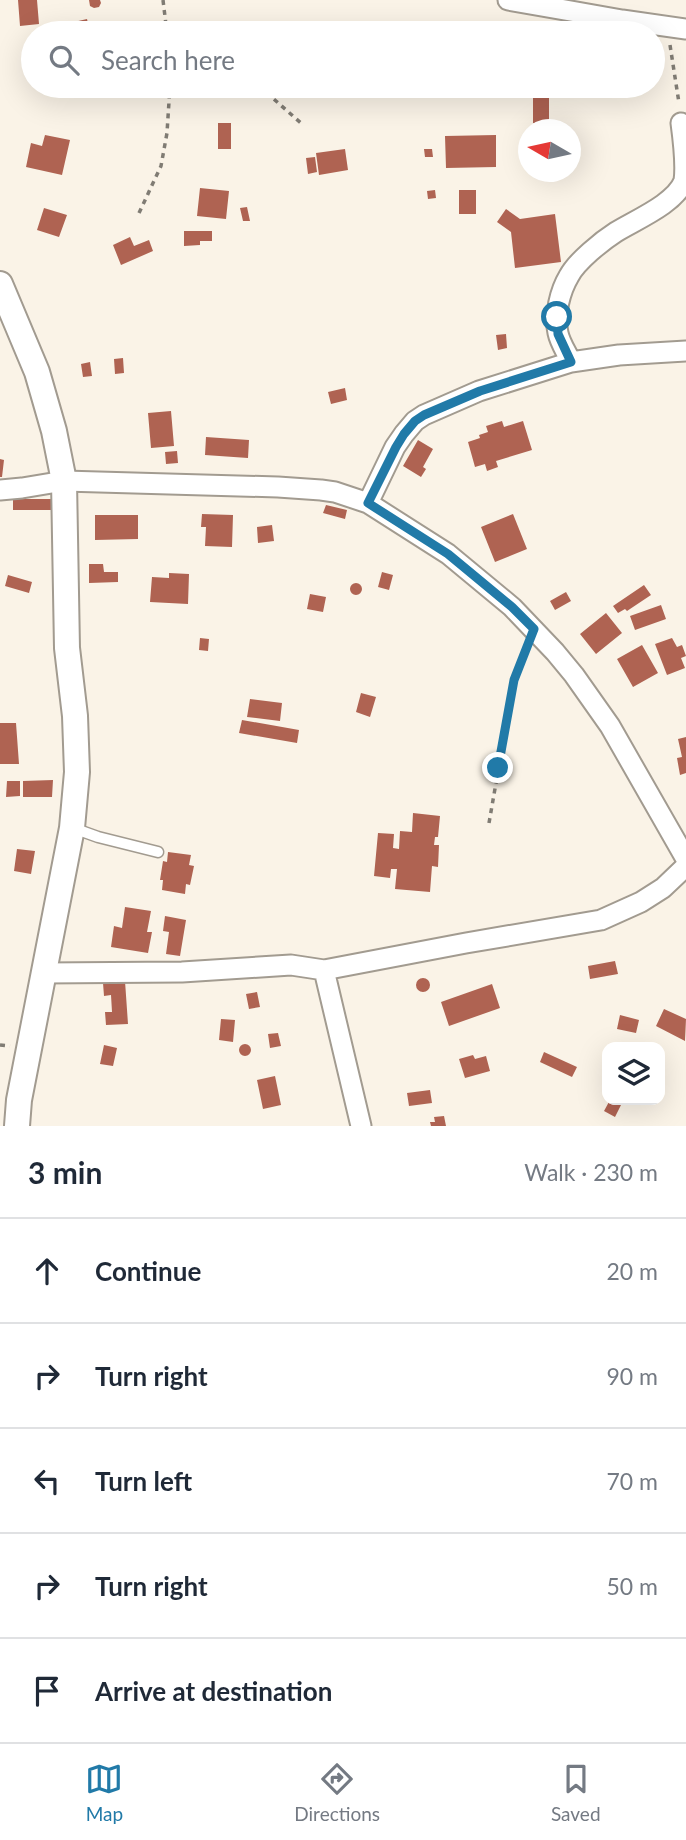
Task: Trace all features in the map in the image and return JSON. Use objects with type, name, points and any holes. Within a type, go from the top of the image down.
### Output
[{"type":"street","points":[[508,0],[635,21]]},
{"type":"street","points":[[571,362],[557,326],[561,295],[570,275],[583,259],[614,233],[651,213],[681,187],[686,173],[681,123]]},
{"type":"street","points":[[0,284],[37,372],[54,431],[64,481],[68,648],[77,772],[72,828],[19,1100],[17,1126]]},
{"type":"street","points":[[368,503],[400,440],[415,421],[424,415],[480,391],[571,362],[619,355],[686,352]]},
{"type":"street","points":[[0,490],[64,481],[309,488],[335,492],[368,503],[448,554],[512,607],[534,629],[574,675],[604,717],[686,859]]},
{"type":"street","points":[[43,973],[182,972],[291,965],[324,970],[601,920],[641,902],[663,888],[686,866]]},
{"type":"street","points":[[324,970],[361,1126]]},
{"type":"lane","points":[[72,828],[158,852]]},
{"type":"path","points":[[163,0],[166,21]]},
{"type":"path","points":[[677,28],[681,123]]},
{"type":"path","points":[[139,214],[161,166],[169,98]]},
{"type":"path","points":[[273,98],[302,124]]},
{"type":"path","points":[[489,823],[514,680],[534,629]]},
{"type":"building","points":[[18,0],[37,0],[39,21],[21,21],[20,26]]},
{"type":"building","points":[[89,0],[100,0],[101,3],[94,8],[90,6]]},
{"type":"building","points":[[533,98],[549,98],[549,119],[533,119]]},
{"type":"building","points":[[218,123],[231,123],[231,149],[218,149]]},
{"type":"building","points":[[45,135],[70,140],[62,175],[26,167],[31,143],[42,146]]},
{"type":"building","points":[[496,135],[496,167],[446,168],[445,136]]},
{"type":"building","points":[[345,149],[348,170],[319,175],[316,153]]},
{"type":"building","points":[[424,149],[432,149],[433,157],[425,157]]},
{"type":"building","points":[[315,157],[317,172],[308,174],[306,158]]},
{"type":"building","points":[[200,188],[229,191],[226,219],[197,216]]},
{"type":"building","points":[[435,190],[436,198],[428,199],[427,191]]},
{"type":"building","points":[[459,190],[476,190],[476,214],[459,214]]},
{"type":"building","points":[[247,207],[250,221],[243,221],[240,208]]},
{"type":"building","points":[[44,208],[67,215],[59,237],[37,230]]},
{"type":"building","points":[[506,209],[520,219],[555,214],[561,262],[515,268],[511,232],[497,222]]},
{"type":"building","points":[[184,231],[212,231],[212,241],[200,241],[200,245],[184,246]]},
{"type":"building","points":[[130,237],[134,246],[149,240],[153,251],[121,265],[113,245]]},
{"type":"building","points":[[506,334],[507,348],[498,350],[496,335]]},
{"type":"building","points":[[123,358],[124,373],[115,374],[114,359]]},
{"type":"building","points":[[90,362],[92,376],[83,377],[81,364]]},
{"type":"building","points":[[345,388],[347,400],[331,404],[328,392]]},
{"type":"building","points":[[171,411],[174,446],[151,448],[148,413]]},
{"type":"building","points":[[502,421],[504,427],[523,421],[532,450],[496,461],[498,467],[487,471],[485,464],[475,467],[468,442],[488,432],[486,426]]},
{"type":"building","points":[[206,437],[249,440],[248,458],[205,455]]},
{"type":"building","points":[[418,440],[433,449],[423,467],[426,469],[421,477],[403,466]]},
{"type":"building","points":[[177,451],[178,463],[166,464],[165,452]]},
{"type":"building","points":[[0,459],[4,460],[2,477],[0,477]]},
{"type":"building","points":[[13,499],[54,499],[54,510],[13,510]]},
{"type":"building","points":[[326,505],[347,510],[345,519],[323,513]]},
{"type":"building","points":[[202,514],[233,515],[232,547],[205,546],[206,527],[201,527]]},
{"type":"building","points":[[513,514],[527,549],[495,562],[481,527]]},
{"type":"building","points":[[95,515],[138,515],[138,539],[95,540]]},
{"type":"building","points":[[272,525],[274,541],[258,543],[257,527]]},
{"type":"building","points":[[89,564],[103,564],[104,572],[118,572],[118,582],[89,583]]},
{"type":"building","points":[[382,572],[393,575],[389,590],[378,587]]},
{"type":"building","points":[[169,573],[189,574],[188,604],[150,602],[152,577],[169,578]]},
{"type":"building","points":[[8,575],[32,582],[29,593],[5,586]]},
{"type":"building","points":[[356,583],[362,589],[356,595],[350,589]]},
{"type":"building","points":[[644,585],[651,595],[627,611],[625,609],[618,613],[613,606]]},
{"type":"building","points":[[566,592],[571,601],[555,610],[550,601]]},
{"type":"building","points":[[310,594],[326,597],[323,612],[307,609]]},
{"type":"building","points":[[661,605],[666,619],[635,630],[630,616]]},
{"type":"building","points":[[606,613],[622,633],[596,654],[580,634]]},
{"type":"building","points":[[200,638],[209,639],[208,651],[199,650]]},
{"type":"building","points":[[672,638],[677,647],[682,645],[686,656],[681,658],[685,668],[667,675],[655,644]]},
{"type":"building","points":[[642,645],[658,673],[633,687],[617,659]]},
{"type":"building","points":[[361,693],[376,697],[370,717],[356,712]]},
{"type":"building","points":[[250,699],[282,703],[280,721],[247,717]]},
{"type":"building","points":[[242,720],[299,730],[297,743],[239,733]]},
{"type":"building","points":[[0,723],[16,723],[19,764],[0,764]]},
{"type":"building","points":[[686,737],[686,773],[680,775],[677,758],[682,757],[678,739]]},
{"type":"building","points":[[53,780],[52,797],[23,797],[23,781]]},
{"type":"building","points":[[7,781],[20,781],[20,796],[6,797]]},
{"type":"building","points":[[413,813],[440,816],[438,837],[435,837],[434,845],[439,845],[438,867],[432,866],[430,892],[395,889],[397,869],[391,869],[390,878],[374,876],[378,833],[394,834],[393,848],[399,849],[400,831],[412,832]]},
{"type":"building","points":[[17,849],[35,851],[31,874],[14,871]]},
{"type":"building","points":[[168,852],[191,855],[189,865],[194,866],[190,885],[186,884],[185,894],[162,890],[163,880],[160,880],[163,861],[167,862]]},
{"type":"building","points":[[125,907],[151,911],[147,932],[152,932],[148,953],[111,947],[114,926],[122,928]]},
{"type":"building","points":[[165,916],[186,920],[180,956],[166,954],[169,932],[163,931]]},
{"type":"building","points":[[615,961],[618,974],[590,979],[588,966]]},
{"type":"building","points":[[423,978],[428,980],[428,990],[423,992],[418,990],[416,985],[418,980]]},
{"type":"building","points":[[125,981],[128,1024],[106,1025],[105,1012],[112,1012],[111,995],[104,996],[103,983]]},
{"type":"building","points":[[492,984],[500,1008],[449,1026],[441,1002]]},
{"type":"building","points":[[257,992],[260,1007],[249,1009],[246,994]]},
{"type":"building","points":[[664,1009],[686,1019],[685,1041],[656,1026]]},
{"type":"building","points":[[620,1015],[639,1020],[636,1033],[617,1029]]},
{"type":"building","points":[[221,1019],[235,1020],[233,1042],[219,1040]]},
{"type":"building","points":[[278,1033],[281,1046],[270,1048],[268,1034]]},
{"type":"building","points":[[245,1044],[251,1050],[245,1056],[239,1050]]},
{"type":"building","points":[[104,1045],[117,1048],[113,1066],[100,1064]]},
{"type":"building","points":[[544,1052],[577,1067],[572,1077],[540,1062]]},
{"type":"building","points":[[473,1055],[475,1059],[486,1056],[490,1071],[465,1078],[459,1059]]},
{"type":"building","points":[[275,1076],[281,1105],[263,1109],[257,1080]]},
{"type":"building","points":[[430,1090],[432,1103],[409,1106],[407,1093]]},
{"type":"building","points":[[607,1105],[621,1105],[615,1117],[604,1111]]},
{"type":"building","points":[[444,1116],[446,1126],[431,1126],[430,1122],[435,1122],[434,1117]]},
{"type":"route","points":[[498,768],[514,680],[534,629],[512,607],[448,554],[368,503],[396,447],[415,421],[480,391],[571,362],[558,334],[557,317]]}]
